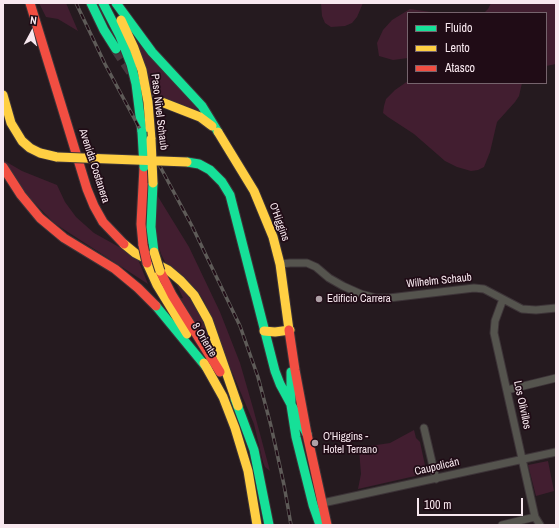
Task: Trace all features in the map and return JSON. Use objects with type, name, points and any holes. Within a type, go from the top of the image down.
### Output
[{"type":"main road","name":"Avenida Costanera","points":[[30,3],[87,190],[94,206],[103,222],[122,243],[135,253],[168,270],[194,295],[208,320],[238,406]]},
{"type":"main road","points":[[91,3],[104,30],[116,49]]},
{"type":"main road","points":[[103,3],[124,35]]},
{"type":"main road","points":[[113,3],[124,35]]},
{"type":"main road","points":[[116,3],[152,52],[205,110],[218,132]]},
{"type":"main road","name":"Paso Nivel Schaub","points":[[124,35],[128,56],[135,79],[142,132],[144,167]]},
{"type":"main road","name":"Paso Nivel Schaub","points":[[124,35],[138,60],[144,79],[151,138],[153,184],[152,196]]},
{"type":"main road","points":[[3,95],[11,123],[22,141],[35,151],[45,155],[57,157],[187,162],[199,164],[210,170],[222,182],[230,195],[275,371],[307,434]]},
{"type":"main road","points":[[186,111],[193,107],[197,100]]},
{"type":"main road","points":[[159,101],[204,119],[218,132]]},
{"type":"main road","name":"O'Higgins","points":[[218,132],[244,172],[261,205],[273,237],[280,264],[318,504],[320,525]]},
{"type":"main road","points":[[3,167],[21,195],[40,218],[64,238],[115,269],[138,288],[161,311],[207,368]]},
{"type":"main road","name":"8 Oriente","points":[[144,167],[141,224],[143,245],[148,263],[157,286],[223,397],[248,471],[257,525]]},
{"type":"main road","name":"8 Oriente","points":[[152,196],[151,227],[154,252],[160,271],[172,295],[221,373],[238,406],[254,450],[269,525]]},
{"type":"main road","points":[[264,331],[275,332],[290,330]]},
{"type":"main road","name":"O'Higgins","points":[[290,330],[291,405],[296,436],[318,504],[327,525]]},
{"type":"street","name":"Wilhelm Schaub","points":[[280,264],[307,263],[316,267],[335,282],[361,294],[376,298],[389,298],[474,288],[484,289],[517,307],[526,310],[556,308]]},
{"type":"street","name":"Los Olivillos","points":[[503,299],[496,316],[494,329],[535,517],[540,525]]},
{"type":"street","points":[[507,390],[556,378]]},
{"type":"street","points":[[424,428],[436,478]]},
{"type":"street","name":"Caupolicán","points":[[318,504],[556,452]]},
{"type":"street","points":[[502,525],[535,517]]},
{"type":"shaded area","points":[[39,3],[66,3],[78,31],[58,19],[46,17]]},
{"type":"shaded area","points":[[321,3],[363,3],[357,17],[352,23],[345,26],[331,27],[325,23],[322,16]]},
{"type":"shaded area","points":[[491,3],[556,3],[556,64],[547,66],[547,12],[485,12]]},
{"type":"shaded area","points":[[410,9],[431,12],[407,12],[407,58],[393,60],[379,56],[377,43],[383,30],[392,20]]},
{"type":"shaded area","points":[[134,33],[203,114],[164,101],[149,93]]},
{"type":"shaded area","points":[[407,82],[407,84],[522,84],[519,96],[497,122],[490,152],[484,167],[471,171],[457,167],[445,161],[414,134],[383,113],[386,99],[395,90]]},
{"type":"shaded area","points":[[3,160],[22,171],[57,185],[65,202],[76,217],[94,233],[137,257],[148,284],[54,223],[24,192]]},
{"type":"shaded area","points":[[157,195],[189,247],[220,312],[240,363],[270,471],[265,467],[263,462],[254,424],[204,301],[196,289],[165,262],[161,254],[153,227]]},
{"type":"shaded area","points":[[175,281],[188,295],[200,312],[213,350],[178,299],[183,298]]},
{"type":"shaded area","points":[[414,430],[416,438],[420,442],[426,470],[424,474],[358,489],[361,474],[359,449],[363,447],[390,443]]},
{"type":"shaded area","points":[[548,461],[554,491],[536,496],[528,465]]},
{"type":"tunnel","points":[[116,49],[137,80],[159,101]]},
{"type":"railway","points":[[76,3],[105,64],[192,226],[240,326],[258,377],[271,426],[291,525]]},
{"type":"traffic: fast","points":[[91,3],[104,30],[116,49]]},
{"type":"traffic: fast","points":[[103,3],[120,36],[131,64],[136,84],[142,132]]},
{"type":"traffic: fast","points":[[116,3],[152,52],[202,106],[218,132]]},
{"type":"traffic: fast","points":[[142,132],[144,167]]},
{"type":"traffic: fast","points":[[187,162],[199,164],[210,170],[222,182],[230,195],[275,371],[280,384],[307,434]]},
{"type":"traffic: fast","points":[[153,183],[151,227],[154,252]]},
{"type":"traffic: fast","points":[[156,306],[207,368]]},
{"type":"traffic: fast","points":[[291,372],[291,405],[296,437],[313,505],[320,525]]},
{"type":"traffic: fast","points":[[235,399],[254,450],[269,525]]},
{"type":"traffic: slow","points":[[121,20],[142,70],[148,102],[151,139]]},
{"type":"traffic: slow","points":[[3,95],[11,123],[22,141],[30,148],[40,153],[57,157]]},
{"type":"traffic: slow","points":[[159,101],[200,117],[212,126]]},
{"type":"traffic: slow","points":[[218,132],[254,191],[273,237],[280,264],[289,330]]},
{"type":"traffic: slow","points":[[151,139],[153,183]]},
{"type":"traffic: slow","points":[[57,157],[187,162]]},
{"type":"traffic: slow","points":[[124,244],[135,253],[168,270],[194,295],[208,320],[238,406]]},
{"type":"traffic: slow","points":[[154,252],[160,271]]},
{"type":"traffic: slow","points":[[147,263],[157,285],[187,334]]},
{"type":"traffic: slow","points":[[264,331],[275,332],[290,330]]},
{"type":"traffic: slow","points":[[204,363],[223,397],[235,428],[248,471],[257,525]]},
{"type":"traffic: jam","points":[[30,3],[87,189],[103,222],[124,244]]},
{"type":"traffic: jam","points":[[3,167],[21,195],[40,218],[64,238],[115,269],[138,288],[156,306]]},
{"type":"traffic: jam","points":[[143,245],[141,224],[144,167]]},
{"type":"traffic: jam","points":[[143,245],[147,263]]},
{"type":"traffic: jam","points":[[160,271],[172,295],[220,372]]},
{"type":"traffic: jam","points":[[289,330],[307,434],[327,525]]},
{"type":"place","name":"Edificio Carrera","points":[[319,299]]},
{"type":"place","name":"O'Higgins - Hotel Terrano","points":[[315,443]]}]
